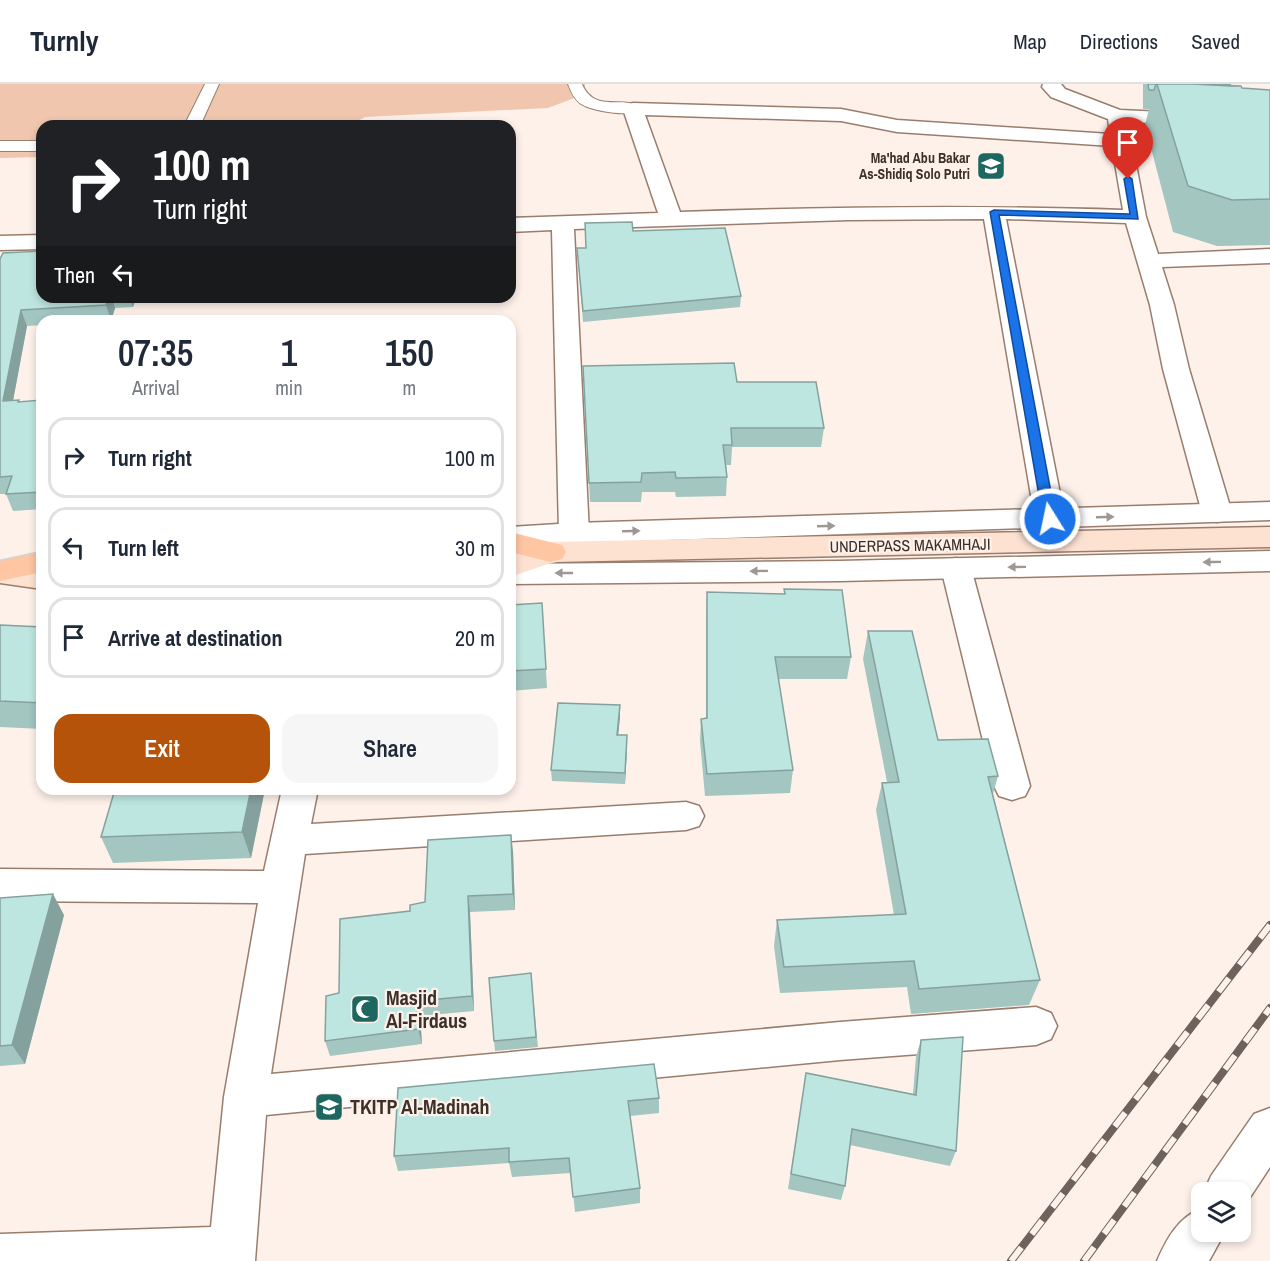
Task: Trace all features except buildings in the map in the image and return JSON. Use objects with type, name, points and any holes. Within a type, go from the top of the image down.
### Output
[{"type":"main road","name":"UNDERPASS MAKAMHAJI","points":[[516,565],[551,552],[1270,537]]},
{"type":"main road","points":[[516,541],[551,552]]},
{"type":"main road","points":[[0,572],[36,563]]},
{"type":"main road","points":[[0,572],[36,578]]},
{"type":"street","points":[[1052,84],[1051,87],[1058,93],[1117,116],[1270,123],[1260,103]]},
{"type":"street","points":[[671,218],[633,109],[835,115],[897,126],[1121,141]]},
{"type":"street","points":[[1117,116],[1135,217],[1149,261],[1216,513]]},
{"type":"street","points":[[516,225],[849,213],[994,212],[1135,217]]},
{"type":"street","points":[[994,212],[1050,519]]},
{"type":"street","points":[[562,224],[574,533]]},
{"type":"street","points":[[0,243],[36,242]]},
{"type":"street","points":[[1149,261],[1270,256]]},
{"type":"street","points":[[516,538],[574,533],[1270,511]]},
{"type":"street","points":[[516,574],[1270,561]]},
{"type":"street","points":[[956,568],[1012,786]]},
{"type":"street","points":[[0,1258],[231,1256],[246,1097],[280,887],[299,795]]},
{"type":"street","points":[[289,840],[686,816]]},
{"type":"street","points":[[0,885],[280,887]]},
{"type":"street","points":[[246,1097],[828,1042],[1036,1026]]},
{"type":"street","points":[[1234,1182],[1270,1129]]},
{"type":"street","points":[[1181,1261],[1194,1242]]},
{"type":"lane","points":[[195,120],[212,84]]},
{"type":"lane","points":[[575,84],[577,93],[584,101],[593,105],[633,109]]},
{"type":"lane","points":[[0,146],[36,146]]},
{"type":"shaded area","points":[[0,84],[585,84],[585,94],[548,108],[365,117],[359,120],[36,120],[36,157],[0,158]]},
{"type":"railway","points":[[1011,1261],[1270,925]]},
{"type":"railway","points":[[1084,1261],[1270,1008]]},
{"type":"place","name":"Ma'had Abu Bakar As-Shidiq Solo Putri","points":[[991,166]]},
{"type":"place","name":"Masjid Al-Firdaus","points":[[365,1009]]},
{"type":"place","name":"TKITP Al-Madinah","points":[[329,1107]]},
{"type":"route","points":[[1050,519],[994,212],[1135,217],[1128,179]]}]
